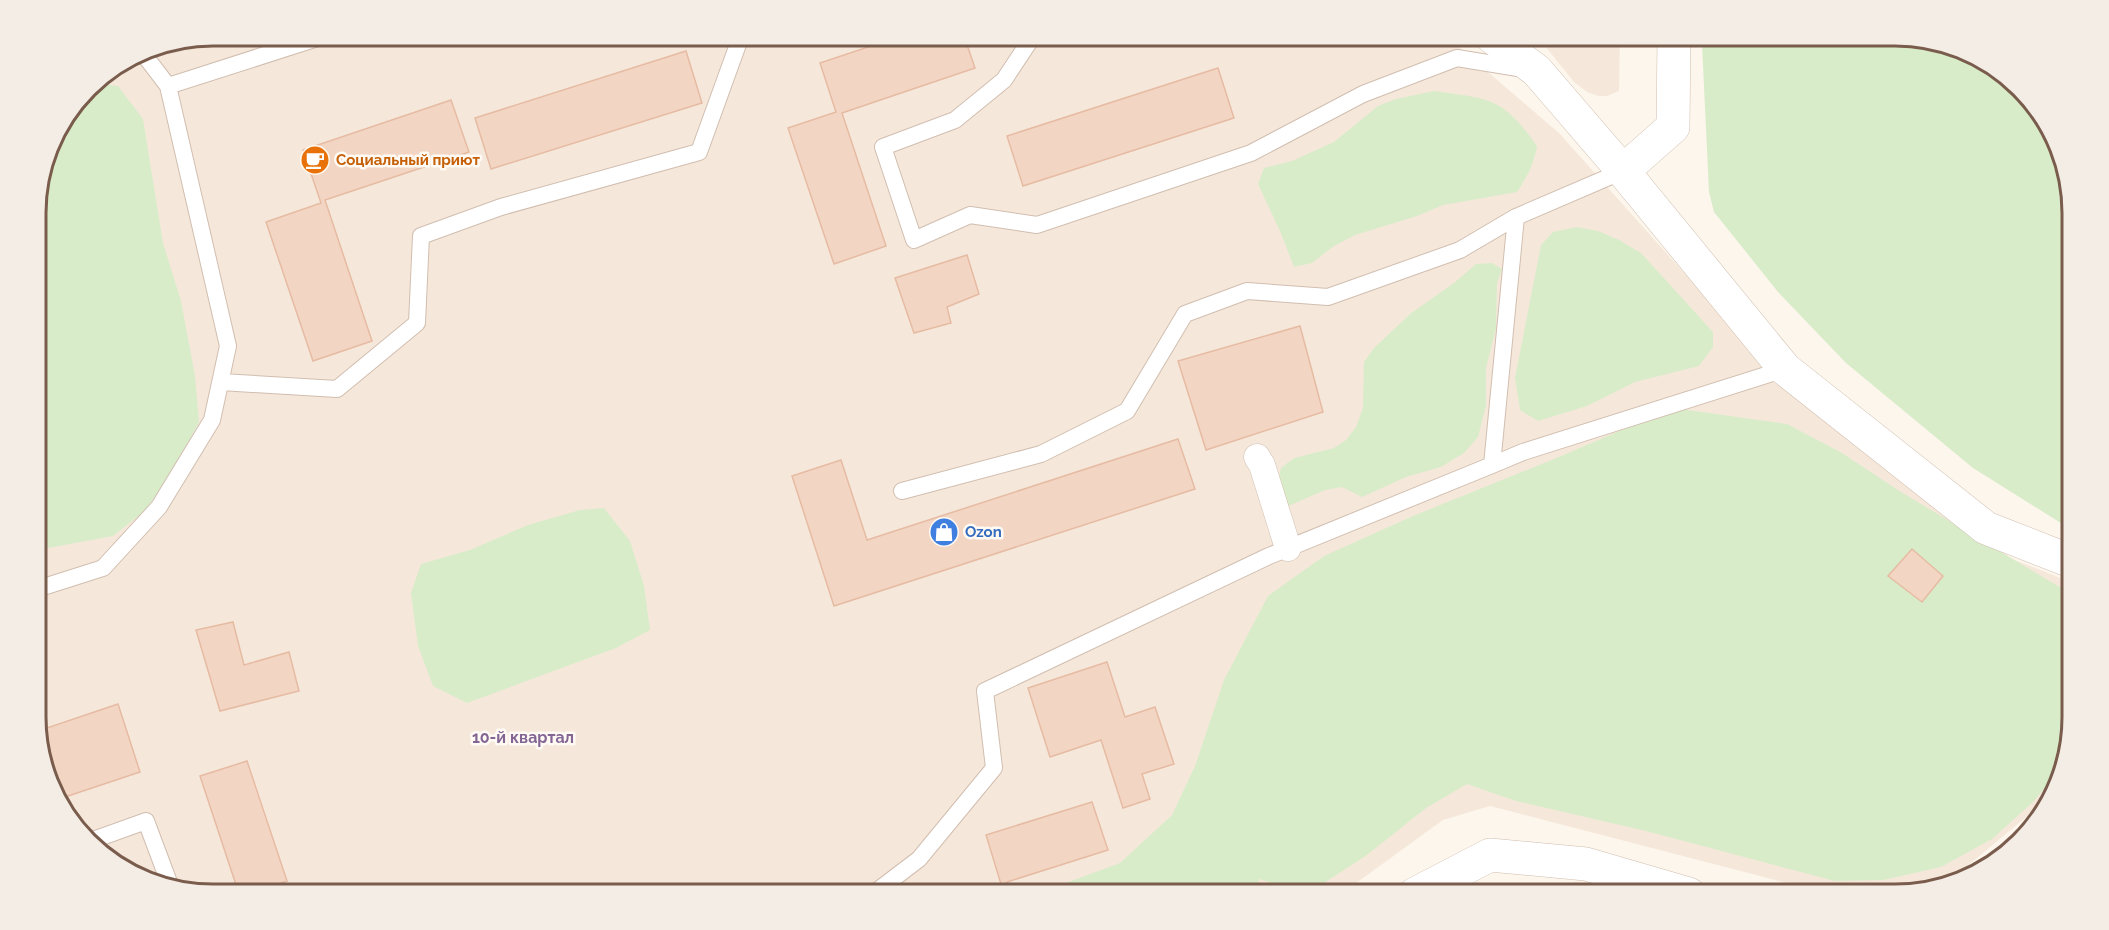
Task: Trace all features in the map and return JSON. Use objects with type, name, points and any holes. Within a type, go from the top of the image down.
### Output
[{"type":"street","points":[[1505,47],[1537,71],[1623,171],[1785,369],[1986,528],[2062,558]]},
{"type":"street","points":[[1623,171],[1673,127],[1674,47]]},
{"type":"street","points":[[1257,457],[1262,465],[1288,548]]},
{"type":"street","points":[[1436,883],[1490,855],[1586,864],[1652,883]]},
{"type":"lane","points":[[168,86],[290,47]]},
{"type":"lane","points":[[221,382],[337,389],[417,323],[421,236],[501,207],[699,152],[737,47]]},
{"type":"lane","points":[[1026,47],[1004,80],[955,120],[883,147],[914,240],[970,215],[1037,225],[1251,153],[1363,94],[1457,58],[1537,71]]},
{"type":"lane","points":[[46,586],[103,568],[159,507],[212,420],[221,382],[228,345],[168,86],[148,60]]},
{"type":"lane","points":[[902,491],[1041,454],[1127,411],[1185,314],[1247,291],[1328,297],[1460,250],[1516,217],[1623,171]]},
{"type":"lane","points":[[1492,465],[1516,217]]},
{"type":"lane","points":[[887,884],[919,859],[994,768],[986,691],[1288,548],[1523,452],[1785,369]]},
{"type":"lane","points":[[100,838],[146,821],[167,877]]},
{"type":"shaded area","name":"10-й квартал","points":[[1459,47],[1559,133],[1686,275],[1812,410],[2012,559],[2062,579],[2062,716],[2057,759],[2050,780],[2032,812],[1965,868],[1949,875],[1928,880],[1906,883],[1787,883],[1490,806],[1443,820],[1356,883],[214,884],[181,880],[150,871],[112,849],[81,818],[59,780],[48,738],[46,716],[47,203],[52,171],[59,150],[81,112],[112,81],[130,69],[160,55],[192,48]]},
{"type":"shaded area","points":[[1546,47],[1620,47],[1619,91],[1607,96],[1598,96],[1587,92],[1574,82]]},
{"type":"green space","points":[[1702,47],[1906,47],[1928,50],[1959,59],[1979,69],[2013,96],[2028,112],[2050,150],[2061,192],[2062,524],[1973,468],[1846,363],[1778,292],[1714,212],[1709,192]]},
{"type":"green space","points":[[108,85],[118,86],[143,119],[163,243],[181,301],[195,376],[199,422],[178,461],[146,510],[113,536],[46,548],[48,192],[59,150],[69,130],[81,112]]},
{"type":"green space","points":[[1434,91],[1469,96],[1494,103],[1504,109],[1525,130],[1537,146],[1530,170],[1517,192],[1443,205],[1417,216],[1355,235],[1334,246],[1312,263],[1294,267],[1258,184],[1264,168],[1292,161],[1334,142],[1378,106],[1396,99]]},
{"type":"green space","points":[[1577,227],[1598,231],[1641,253],[1713,332],[1713,347],[1699,366],[1635,382],[1587,406],[1538,421],[1520,410],[1515,378],[1541,245],[1553,232]]},
{"type":"green space","points":[[1492,263],[1502,269],[1497,283],[1496,328],[1486,368],[1486,405],[1478,437],[1464,453],[1441,467],[1406,477],[1362,497],[1342,487],[1325,490],[1286,507],[1278,481],[1281,468],[1294,458],[1334,448],[1346,440],[1356,427],[1363,408],[1364,362],[1374,348],[1410,314],[1454,283],[1476,264]]},
{"type":"green space","points":[[1673,408],[1787,424],[1842,453],[1901,492],[2062,588],[2061,738],[2048,783],[2034,801],[1992,839],[1941,867],[1883,880],[1835,881],[1646,831],[1516,801],[1467,784],[1426,808],[1367,855],[1323,883],[1273,883],[1259,879],[1259,883],[1064,883],[1120,863],[1172,815],[1195,766],[1224,680],[1268,596],[1324,556],[1413,516]]},
{"type":"green space","points":[[604,508],[630,541],[644,586],[650,630],[616,648],[467,703],[433,686],[418,646],[411,593],[421,564],[470,550],[528,525],[580,510]]},
{"type":"building","points":[[868,47],[968,47],[975,68],[842,113],[886,246],[834,264],[788,128],[836,112],[820,63]]},
{"type":"building","points":[[686,51],[702,103],[491,169],[475,118]]},
{"type":"building","points":[[1218,68],[1234,118],[1023,186],[1007,136]]},
{"type":"building","points":[[451,100],[469,152],[325,200],[372,341],[313,361],[266,222],[321,203],[303,150]]},
{"type":"building","points":[[967,255],[979,294],[947,307],[951,323],[914,333],[895,278]]},
{"type":"building","points":[[1300,326],[1323,412],[1206,450],[1178,361]]},
{"type":"building","points":[[1178,439],[1195,489],[834,606],[792,476],[841,460],[867,540]]},
{"type":"building","points":[[1912,549],[1943,576],[1922,602],[1888,576]]},
{"type":"building","points":[[233,622],[244,665],[289,652],[299,691],[220,711],[196,630]]},
{"type":"building","points":[[1107,662],[1125,717],[1155,707],[1174,764],[1142,774],[1150,799],[1123,808],[1101,740],[1050,757],[1028,688]]},
{"type":"building","points":[[118,704],[140,772],[67,796],[52,759],[47,728]]},
{"type":"building","points":[[247,761],[287,881],[279,884],[236,884],[200,776]]},
{"type":"building","points":[[1092,802],[1108,850],[1007,884],[1001,884],[986,835]]},
{"type":"place","name":"Социальный приют","points":[[315,160]]},
{"type":"place","name":"Ozon","points":[[944,532]]},
{"type":"district","name":"10-й квартал","points":[[523,737]]}]
